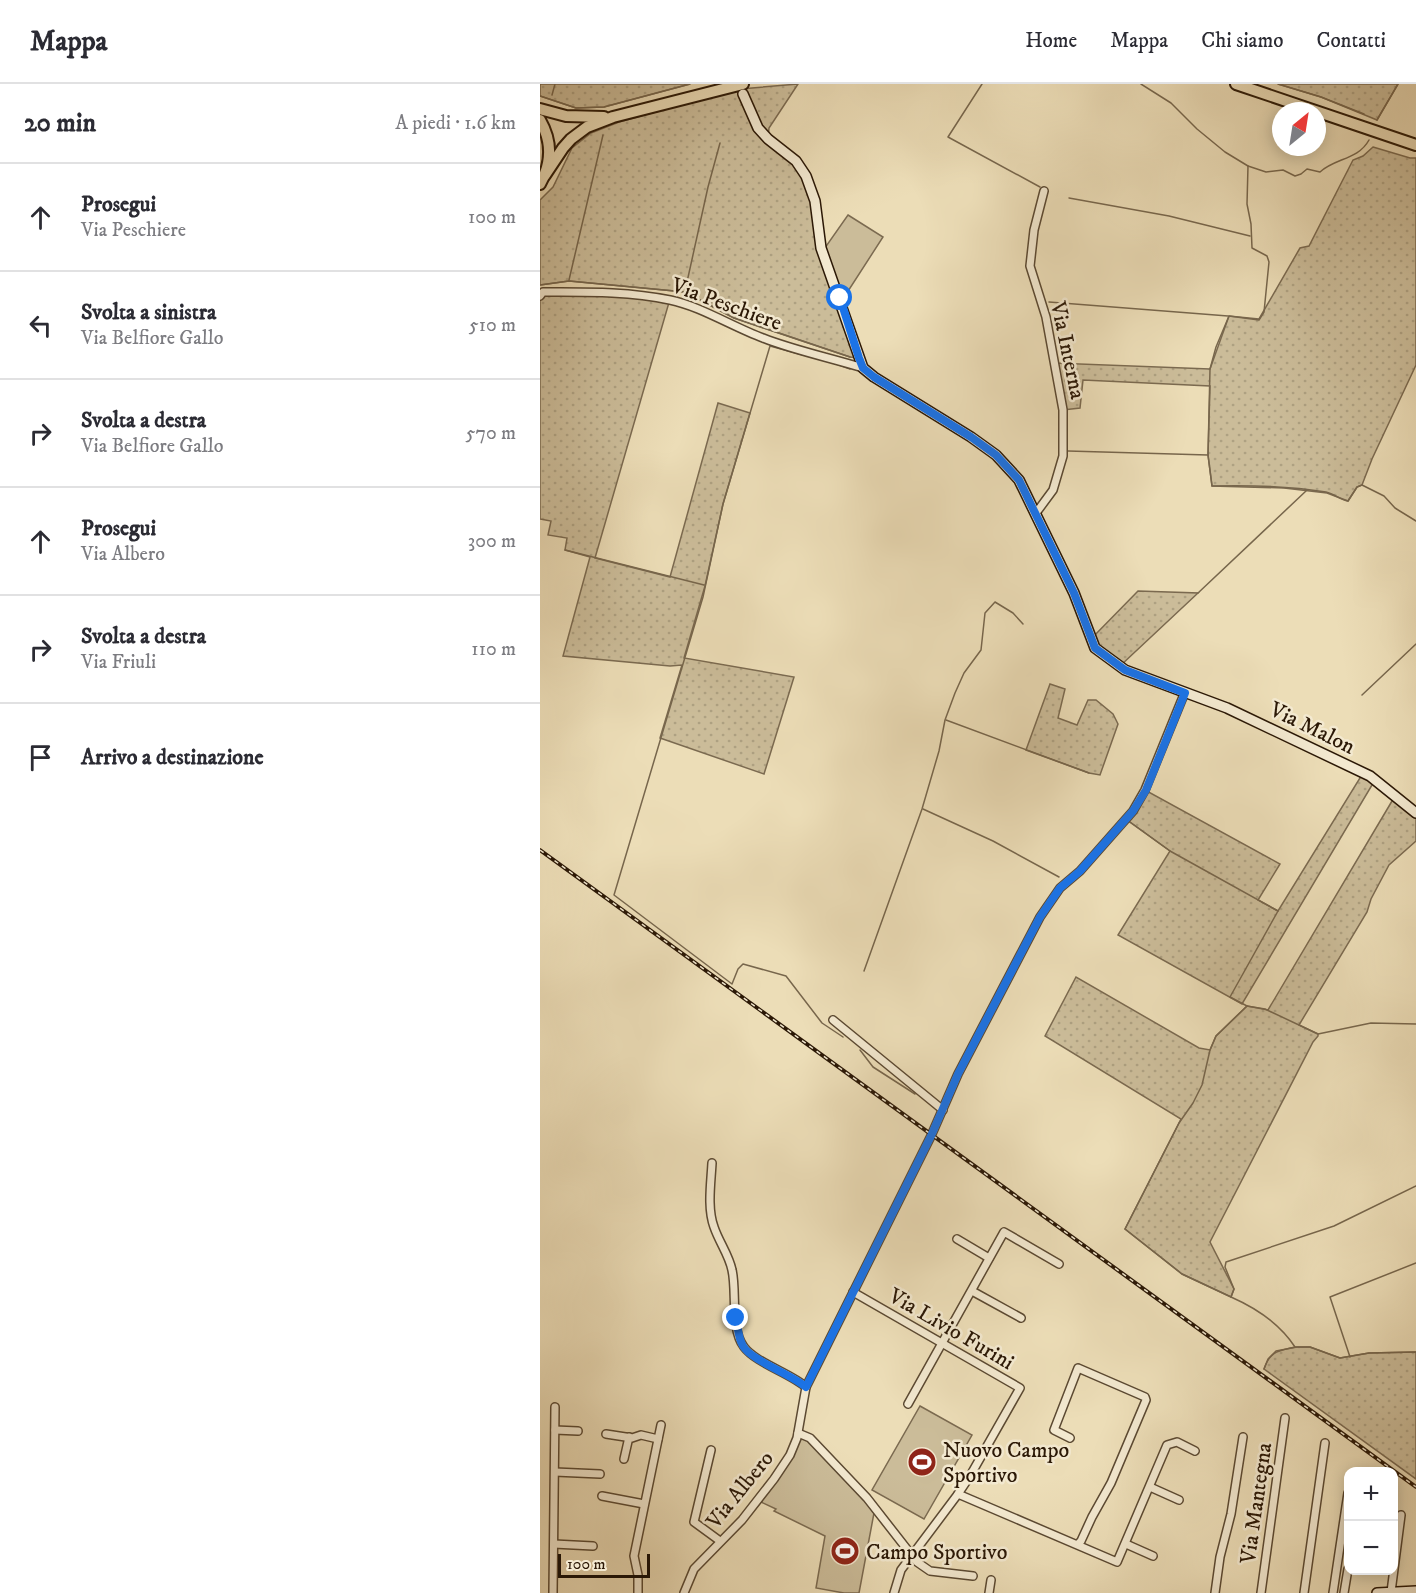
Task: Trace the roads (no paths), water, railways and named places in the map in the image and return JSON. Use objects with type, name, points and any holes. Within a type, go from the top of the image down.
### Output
[{"type":"main road","points":[[1236,84],[1416,145]]},
{"type":"main road","points":[[543,179],[571,139],[587,127],[614,117],[743,89]]},
{"type":"main road","points":[[540,109],[583,118],[614,117]]},
{"type":"main road","points":[[540,120],[549,143],[543,179]]},
{"type":"street","points":[[743,89],[758,128],[796,161],[806,176],[815,201],[821,248],[863,368]]},
{"type":"street","name":"Via Interna","points":[[1036,513],[1053,490],[1064,456],[1063,410],[1046,317],[1030,266],[1044,191]]},
{"type":"street","name":"Via Peschiere","points":[[540,296],[543,292],[595,291],[670,300],[691,305],[731,326],[766,340],[863,368],[996,455],[1019,480],[1036,513]]},
{"type":"street","name":"Via Malon","points":[[1036,513],[1074,593],[1095,648],[1125,670],[1230,710],[1370,776],[1416,813]]},
{"type":"street","name":"Via Albero","points":[[684,1593],[694,1569],[747,1514],[781,1470],[794,1447],[806,1387],[929,1139],[958,1074],[1040,917],[1060,888],[1080,871],[1127,820],[1146,790],[1185,693]]},
{"type":"street","points":[[833,1020],[943,1110]]},
{"type":"street","points":[[712,1163],[710,1209],[713,1227],[732,1269],[736,1318],[744,1347],[755,1357],[806,1387]]},
{"type":"street","points":[[908,1404],[1004,1232],[1059,1264]]},
{"type":"street","points":[[957,1239],[989,1258]]},
{"type":"street","points":[[972,1290],[1021,1318]]},
{"type":"street","name":"Via Livio Furini","points":[[853,1292],[1020,1388],[958,1494]]},
{"type":"street","points":[[1070,1438],[1054,1430],[1078,1368],[1145,1397],[1146,1400],[1112,1483],[1078,1544]]},
{"type":"street","points":[[553,1593],[555,1407]]},
{"type":"street","name":"Via Mantegna","points":[[1261,1593],[1285,1418]]},
{"type":"street","points":[[638,1593],[638,1575],[634,1556],[661,1425]]},
{"type":"street","points":[[555,1430],[578,1431]]},
{"type":"street","points":[[798,1433],[810,1438],[867,1498],[911,1556],[930,1571],[973,1576]]},
{"type":"street","points":[[606,1434],[629,1437],[641,1435],[658,1439]]},
{"type":"street","points":[[624,1459],[629,1437]]},
{"type":"street","points":[[1215,1593],[1243,1437]]},
{"type":"street","points":[[1078,1544],[1082,1549],[1117,1562],[1169,1443],[1177,1442],[1195,1451]]},
{"type":"street","points":[[1304,1593],[1325,1443]]},
{"type":"street","points":[[711,1450],[694,1522],[720,1541]]},
{"type":"street","points":[[555,1472],[600,1474]]},
{"type":"street","points":[[1150,1487],[1179,1500]]},
{"type":"street","points":[[894,1593],[898,1577],[911,1556],[958,1494],[1071,1544],[1078,1544]]},
{"type":"street","points":[[602,1496],[644,1504]]},
{"type":"street","points":[[1401,1515],[1383,1593],[1416,1591]]},
{"type":"street","points":[[1333,1593],[1344,1519]]},
{"type":"street","points":[[554,1544],[593,1546]]},
{"type":"street","points":[[1126,1544],[1153,1556]]},
{"type":"street","points":[[1344,1593],[1347,1575]]},
{"type":"street","points":[[989,1593],[991,1580]]},
{"type":"waterway","points":[[552,95],[555,84]]},
{"type":"waterway","points":[[540,96],[576,108],[604,107],[690,84]]},
{"type":"waterway","points":[[982,84],[948,137],[1040,187]]},
{"type":"waterway","points":[[1141,84],[1171,103],[1225,152],[1248,166],[1247,204],[1252,248],[1267,256],[1269,262],[1264,312],[1259,320],[1229,316],[1210,369],[1208,455],[1212,486],[1298,488],[1326,492],[1348,501],[1357,487],[1362,485],[1384,496],[1395,508],[1416,521]]},
{"type":"waterway","points":[[1278,84],[1321,97],[1364,114]]},
{"type":"waterway","points":[[1377,120],[1398,84]]},
{"type":"waterway","points":[[569,280],[603,135]]},
{"type":"waterway","points":[[1248,166],[1266,172],[1283,170],[1295,176],[1307,169],[1320,172],[1353,155],[1369,140]]},
{"type":"waterway","points":[[685,291],[720,143]]},
{"type":"waterway","points":[[1069,198],[1169,216],[1250,236]]},
{"type":"waterway","points":[[540,285],[569,281],[685,292],[734,318],[850,357]]},
{"type":"waterway","points":[[1049,302],[1228,316]]},
{"type":"waterway","points":[[803,355],[770,346],[723,504],[703,597],[614,895],[732,984],[738,969],[743,964],[786,976],[822,1023],[843,1037]]},
{"type":"waterway","points":[[831,362],[850,369]]},
{"type":"waterway","points":[[1068,451],[1208,455]]},
{"type":"waterway","points":[[1198,593],[1306,491]]},
{"type":"waterway","points":[[565,550],[704,585]]},
{"type":"waterway","points":[[864,971],[922,809],[939,751],[945,720],[964,673],[981,650],[985,613],[995,602],[1013,613],[1023,624]]},
{"type":"waterway","points":[[1362,695],[1416,644]]},
{"type":"waterway","points":[[946,720],[1089,773]]},
{"type":"waterway","points":[[923,809],[993,841],[1059,877]]},
{"type":"waterway","points":[[1130,822],[1170,851],[1278,911],[1230,997],[1247,1006]]},
{"type":"waterway","points":[[1231,1297],[1182,1274],[1125,1229],[1179,1123],[1202,1085],[1210,1050],[1216,1036],[1247,1006],[1265,1009],[1318,1034],[1371,1023],[1416,1024]]},
{"type":"waterway","points":[[860,1050],[873,1067],[915,1094]]},
{"type":"waterway","points":[[1295,1347],[1267,1318],[1231,1297],[1234,1289],[1225,1267],[1226,1262],[1334,1226],[1416,1186]]},
{"type":"waterway","points":[[1350,1357],[1330,1297],[1416,1263]]},
{"type":"waterway","points":[[1264,1369],[1268,1359],[1276,1351],[1297,1347],[1310,1347],[1340,1358],[1369,1353],[1416,1352]]},
{"type":"railway","points":[[540,850],[1416,1487]]},
{"type":"place","name":"Nuovo Campo Sportivo","points":[[922,1462]]},
{"type":"place","name":"Campo Sportivo","points":[[845,1551]]}]
